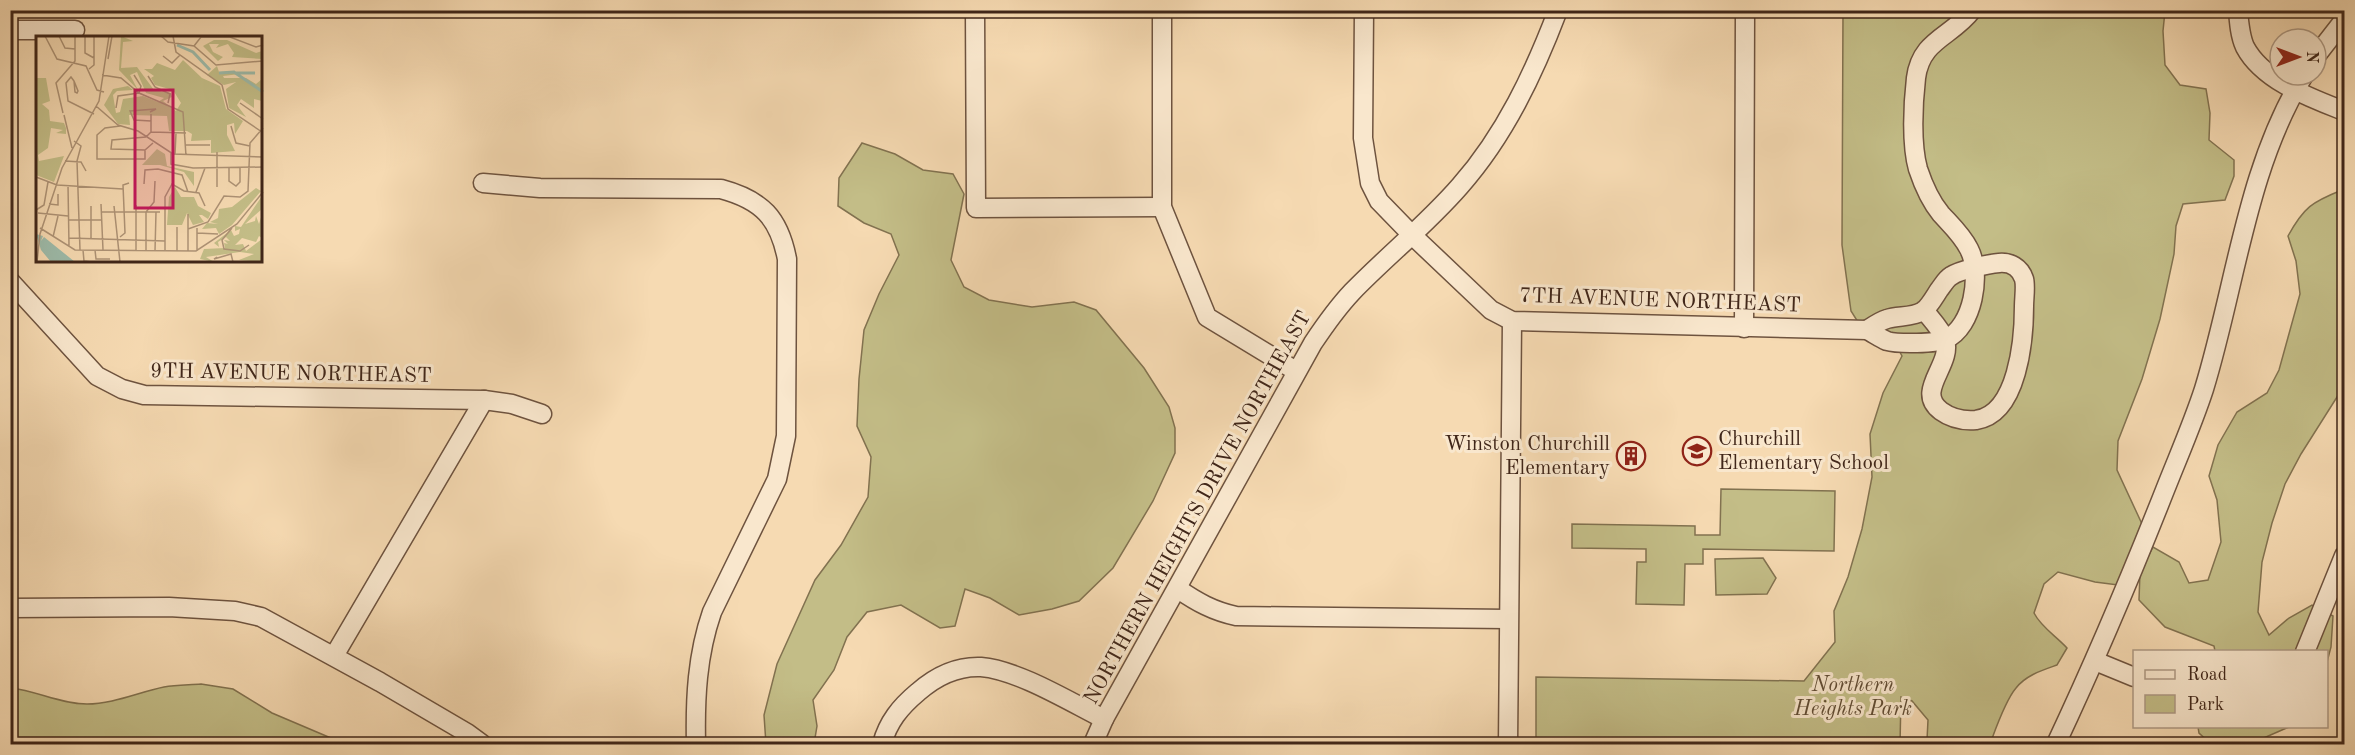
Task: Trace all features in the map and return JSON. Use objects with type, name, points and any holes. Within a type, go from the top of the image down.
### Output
[{"type":"street","points":[[975,10],[976,208],[1162,207]]},
{"type":"street","points":[[1162,10],[1162,207],[1208,317],[1296,371]]},
{"type":"street","name":"7TH AVENUE NORTHEAST","points":[[1364,10],[1363,138],[1368,175],[1379,201],[1491,310],[1512,321],[1867,330]]},
{"type":"street","name":"NORTHERN HEIGHTS DRIVE NORTHEAST","points":[[1093,744],[1104,719],[1178,589],[1296,371],[1335,312],[1351,293],[1460,187],[1487,153],[1531,75],[1558,10]]},
{"type":"street","points":[[1744,328],[1745,10]]},
{"type":"street","points":[[1867,330],[1888,341],[1907,343],[1945,340],[1961,328],[1970,310],[1974,293],[1971,252],[1940,212],[1924,184],[1914,150],[1916,78],[1919,63],[1926,50],[1936,39],[1964,22],[1972,10]]},
{"type":"street","points":[[2238,10],[2240,30],[2245,46],[2254,60],[2268,72]]},
{"type":"street","points":[[2328,41],[2344,20]]},
{"type":"street","points":[[10,30],[75,30]]},
{"type":"street","points":[[2056,744],[2130,579],[2203,391],[2226,314],[2248,214],[2269,147],[2298,87]]},
{"type":"street","points":[[2308,87],[2344,111]]},
{"type":"street","points":[[483,183],[540,188],[721,189],[742,195],[760,207],[774,220],[783,236],[787,259],[786,436],[783,458],[777,479],[712,612],[705,633],[695,702],[696,744]]},
{"type":"street","points":[[1867,330],[1888,318],[1911,315],[1924,310],[1949,276],[1997,263],[2009,263],[2019,269],[2024,280],[2024,326],[2020,355],[2012,385],[2002,402],[1982,419],[1967,421],[1953,418],[1940,410],[1932,399],[1932,387],[1946,356],[1945,340],[1924,310]]},
{"type":"street","name":"9TH AVENUE NORTHEAST","points":[[10,281],[97,376],[122,389],[144,395],[484,400],[512,404],[542,414]]},
{"type":"street","points":[[1508,744],[1512,321]]},
{"type":"street","points":[[334,656],[484,400]]},
{"type":"street","points":[[2305,650],[2344,556]]},
{"type":"street","points":[[1178,589],[1203,606],[1236,616],[1508,619]]},
{"type":"street","points":[[10,608],[169,607],[235,611],[261,617],[334,656],[482,744]]},
{"type":"street","points":[[2095,661],[2133,677]]},
{"type":"street","points":[[882,744],[892,718],[932,680],[956,670],[981,667],[1035,684],[1104,719]]},
{"type":"green space","name":"Northern Heights Park","points":[[1843,11],[2165,11],[2163,31],[2165,65],[2180,85],[2206,89],[2210,113],[2209,140],[2234,160],[2234,176],[2225,200],[2183,204],[2176,226],[2174,254],[2160,319],[2142,379],[2118,441],[2117,470],[2142,524],[2118,585],[2095,582],[2058,572],[2044,584],[2034,613],[2067,648],[2057,665],[2030,676],[2020,683],[2005,707],[1990,744],[1924,744],[1927,740],[1928,720],[1912,701],[1901,697],[1900,744],[1536,744],[1536,677],[1804,681],[1835,642],[1834,611],[1848,577],[1862,529],[1872,477],[1870,434],[1883,393],[1902,356],[1892,338],[1868,338],[1851,311],[1842,245]]},
{"type":"green space","points":[[862,143],[895,154],[923,170],[953,174],[964,194],[951,260],[964,287],[989,300],[1032,307],[1074,302],[1096,310],[1144,368],[1169,407],[1175,428],[1175,453],[1153,501],[1113,568],[1079,601],[1019,615],[990,598],[965,589],[955,626],[940,628],[901,605],[867,612],[847,637],[834,670],[813,700],[817,726],[814,744],[766,744],[764,715],[777,664],[815,580],[841,545],[868,497],[871,457],[857,426],[864,330],[899,255],[891,234],[864,223],[838,206],[839,178]]},
{"type":"green space","points":[[2344,190],[2344,386],[2285,484],[2262,562],[2258,612],[2269,635],[2289,618],[2312,605],[2333,616],[2331,647],[2328,658],[2328,650],[2215,650],[2214,646],[2165,627],[2139,600],[2140,572],[2153,547],[2179,562],[2189,583],[2208,580],[2221,542],[2217,500],[2209,476],[2218,445],[2237,412],[2267,393],[2279,370],[2300,294],[2296,261],[2288,236],[2304,212],[2323,198]]},
{"type":"green space","points":[[1721,489],[1835,491],[1834,551],[1703,549],[1703,564],[1685,564],[1684,605],[1636,604],[1637,562],[1646,562],[1646,549],[1572,548],[1572,524],[1695,526],[1695,535],[1720,535]]},
{"type":"green space","points":[[1763,558],[1776,578],[1767,594],[1716,595],[1715,559]]},
{"type":"green space","points":[[201,684],[233,689],[272,713],[345,744],[11,744],[11,688],[68,702],[87,704],[116,700],[164,687]]},
{"type":"green space","points":[[2198,728],[2287,728],[2250,744],[2211,744],[2199,733]]},
{"type":"place","name":"Churchill Elementary School","points":[[1697,451]]},
{"type":"place","name":"Winston Churchill Elementary","points":[[1631,456]]}]
